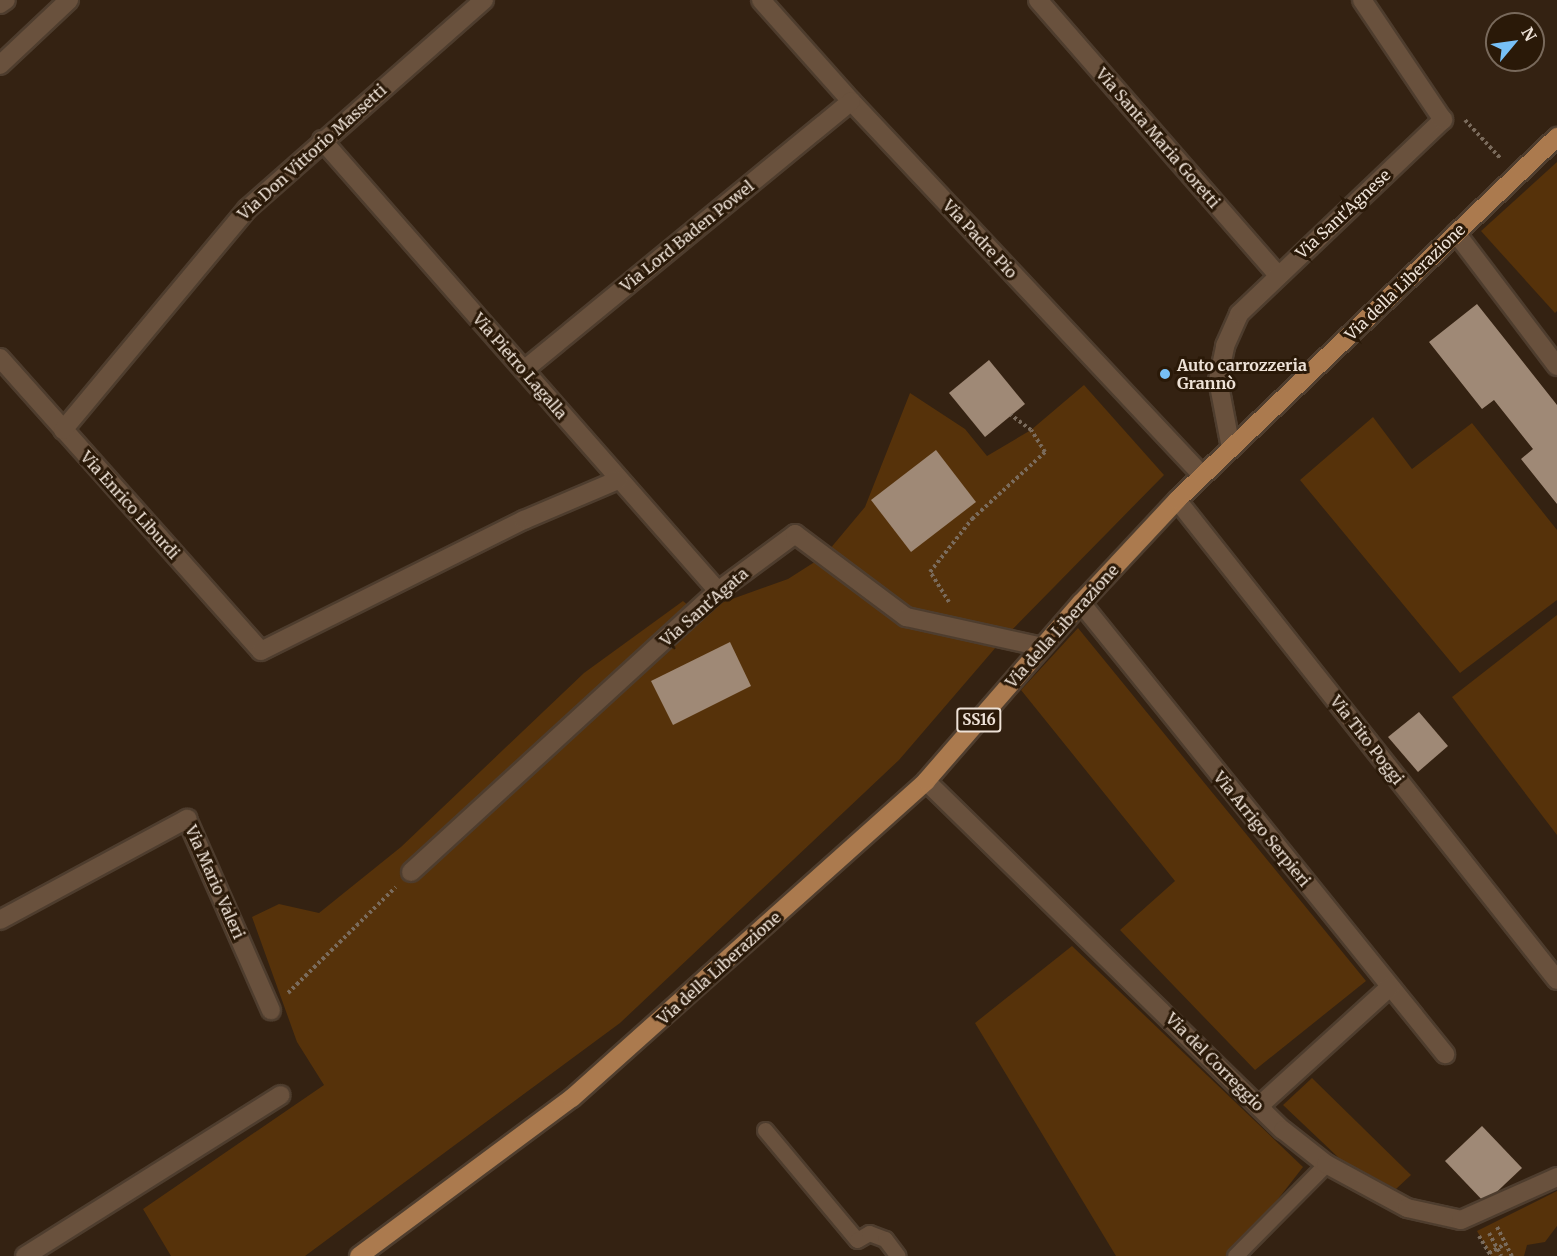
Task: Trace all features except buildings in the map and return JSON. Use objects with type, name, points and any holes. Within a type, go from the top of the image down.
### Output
[{"type":"main road","name":"Via della Liberazione","points":[[359,1256],[572,1098],[926,781],[1081,603],[1177,500],[1557,137]]},
{"type":"street","points":[[0,4],[6,0]]},
{"type":"street","points":[[0,65],[69,0]]},
{"type":"street","name":"Via Don Vittorio Massetti","points":[[63,430],[247,209],[322,140],[484,0]]},
{"type":"street","name":"Via Padre Pio","points":[[761,0],[851,101],[1202,475]]},
{"type":"street","name":"Via Santa Maria Goretti","points":[[1038,0],[1279,276]]},
{"type":"street","name":"Via Sant'Agnese","points":[[1231,448],[1218,381],[1225,346],[1239,314],[1443,120],[1362,0]]},
{"type":"street","name":"Via Lord Baden Powel","points":[[524,370],[851,101]]},
{"type":"street","name":"Via Pietro Lagalla","points":[[322,140],[618,480],[718,591]]},
{"type":"street","points":[[1456,233],[1557,366]]},
{"type":"street","name":"Via Enrico Liburdi","points":[[0,358],[261,651],[524,520],[618,480]]},
{"type":"street","name":"Via Tito Poggi","points":[[1177,500],[1557,980]]},
{"type":"street","name":"Via Sant'Agata","points":[[411,872],[718,591],[795,534],[906,617],[1042,647]]},
{"type":"street","name":"Via Arrigo Serpieri","points":[[1081,603],[1445,1054]]},
{"type":"street","name":"Via del Correggio","points":[[926,781],[1259,1106],[1326,1164],[1407,1208],[1461,1220],[1557,1177]]},
{"type":"street","name":"Via Mario Valeri","points":[[0,920],[187,819],[271,1010]]},
{"type":"street","points":[[1259,1106],[1390,987]]},
{"type":"street","points":[[25,1256],[281,1095]]},
{"type":"lane","points":[[765,1130],[857,1240],[869,1233],[885,1239],[898,1256]]},
{"type":"lane","points":[[1235,1256],[1326,1164]]},
{"type":"path","points":[[1465,120],[1502,160]]},
{"type":"path","points":[[968,631],[930,572],[972,519],[1045,452],[1030,430],[1011,415]]},
{"type":"path","points":[[271,1010],[411,872]]},
{"type":"path","points":[[1501,1256],[1486,1227],[1494,1222],[1512,1256]]},
{"type":"path","points":[[1477,1231],[1490,1254],[1505,1244]]},
{"type":"shaded area","points":[[1557,162],[1557,311],[1555,313],[1481,231]]},
{"type":"shaded area","points":[[1084,385],[1164,475],[1003,639],[899,760],[620,1023],[305,1256],[171,1256],[143,1209],[324,1085],[297,1042],[252,917],[279,904],[319,913],[401,847],[584,673],[683,601],[696,612],[788,579],[824,556],[865,507],[910,393],[965,429],[987,456],[1031,430]]},
{"type":"shaded area","points":[[1373,417],[1412,469],[1472,423],[1557,530],[1557,600],[1460,673],[1300,480]]},
{"type":"shaded area","points":[[1557,615],[1557,835],[1452,697]]},
{"type":"shaded area","points":[[1078,628],[1366,981],[1255,1070],[1120,930],[1175,881],[1021,690]]},
{"type":"shaded area","points":[[1072,946],[1303,1167],[1234,1256],[1116,1256],[975,1023]]},
{"type":"shaded area","points":[[1312,1078],[1411,1175],[1396,1189],[1340,1159],[1283,1105]]},
{"type":"shaded area","points":[[1557,1191],[1557,1226],[1545,1242],[1527,1245],[1524,1256],[1491,1256],[1477,1231]]},
{"type":"place","name":"Auto carrozzeria Grannò","points":[[1165,374]]}]
